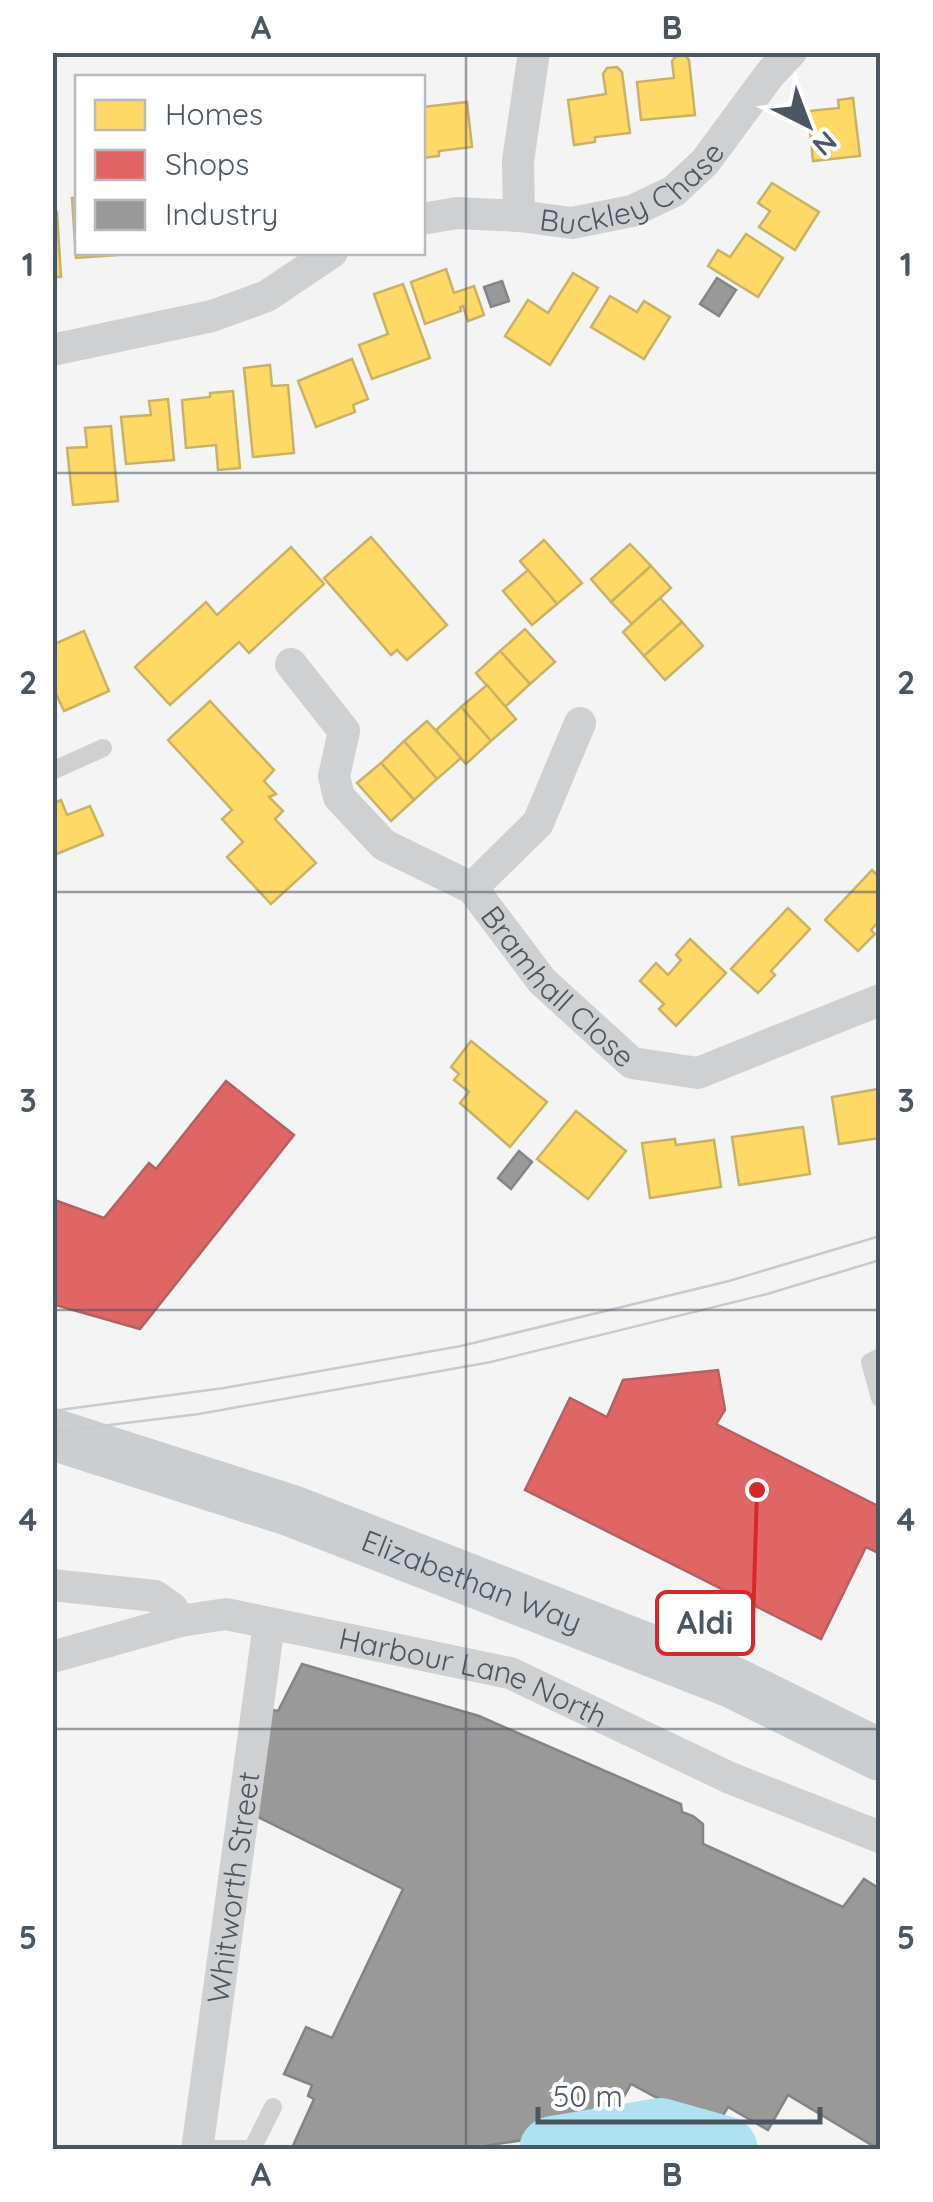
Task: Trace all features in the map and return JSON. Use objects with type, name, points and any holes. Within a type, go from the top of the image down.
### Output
[{"type":"main road","name":"Elizabethan Way","points":[[52,1434],[292,1511],[732,1682],[880,1756]]},
{"type":"street","points":[[518,216],[518,160],[534,52]]},
{"type":"street","name":"Buckley Chase","points":[[425,218],[457,213],[572,222],[632,211],[674,192],[704,162],[791,52]]},
{"type":"street","points":[[52,350],[212,316],[266,296],[328,255]]},
{"type":"street","name":"Bramhall Close","points":[[291,664],[344,731],[334,776],[339,797],[384,845],[472,888],[542,981],[632,1063],[698,1074],[880,1000]]},
{"type":"street","name":"Bramhall Close","points":[[472,888],[538,824],[580,722]]},
{"type":"street","points":[[52,1585],[156,1596],[180,1620]]},
{"type":"street","name":"Harbour Lane North","points":[[52,1656],[180,1620],[226,1614],[510,1672],[730,1778],[880,1837]]},
{"type":"street","name":"Whitworth Street","points":[[197,2149],[269,1624]]},
{"type":"lane","points":[[52,772],[104,748]]},
{"type":"lane","points":[[880,1357],[870,1362],[880,1398]]},
{"type":"lane","points":[[197,2149],[252,2150],[272,2107]]},
{"type":"building: Homes","points":[[685,55],[689,60],[695,115],[641,120],[637,82],[674,78],[672,61]]},
{"type":"building: Homes","points":[[617,67],[622,72],[630,133],[595,137],[595,142],[574,145],[568,100],[606,94],[603,74],[607,68]]},
{"type":"building: Homes","points":[[853,98],[860,156],[813,161],[808,111],[839,108],[838,100]]},
{"type":"building: Homes","points":[[467,102],[472,147],[439,151],[439,156],[425,158],[425,107]]},
{"type":"building: Homes","points":[[772,183],[819,212],[795,250],[759,227],[770,211],[758,203]]},
{"type":"building: Homes","points":[[72,198],[75,198],[75,243]]},
{"type":"building: Homes","points":[[52,212],[57,212],[61,277],[52,277]]},
{"type":"building: Homes","points":[[746,234],[783,258],[758,297],[708,266],[718,250],[730,257]]},
{"type":"building: Homes","points":[[446,269],[454,293],[474,286],[484,315],[468,321],[463,306],[461,311],[425,324],[411,282]]},
{"type":"building: Homes","points":[[573,273],[598,288],[550,365],[505,336],[528,300],[548,313]]},
{"type":"building: Homes","points":[[403,284],[430,358],[372,379],[359,345],[388,334],[374,294]]},
{"type":"building: Homes","points":[[610,296],[637,312],[644,301],[670,317],[644,359],[591,327]]},
{"type":"building: Homes","points":[[352,359],[368,399],[353,405],[355,412],[316,427],[298,381]]},
{"type":"building: Homes","points":[[270,365],[272,386],[288,385],[294,453],[253,457],[244,368]]},
{"type":"building: Homes","points":[[233,391],[240,468],[218,470],[216,445],[186,448],[182,400]]},
{"type":"building: Homes","points":[[168,399],[174,460],[126,464],[121,417],[151,415],[149,401]]},
{"type":"building: Homes","points":[[111,426],[118,501],[73,505],[67,448],[87,447],[85,428]]},
{"type":"building: Homes","points":[[371,537],[447,625],[407,660],[397,650],[391,655],[324,578]]},
{"type":"building: Homes","points":[[544,540],[582,583],[557,604],[520,561]]},
{"type":"building: Homes","points":[[630,544],[651,566],[611,602],[591,579]]},
{"type":"building: Homes","points":[[291,547],[324,584],[249,653],[239,642],[170,705],[135,667],[206,602],[217,615]]},
{"type":"building: Homes","points":[[651,566],[671,588],[632,624],[611,602]]},
{"type":"building: Homes","points":[[528,570],[557,604],[532,625],[503,591]]},
{"type":"building: Homes","points":[[660,598],[682,622],[644,656],[623,632]]},
{"type":"building: Homes","points":[[682,622],[703,646],[665,680],[644,656]]},
{"type":"building: Homes","points":[[525,629],[555,662],[530,684],[500,651]]},
{"type":"building: Homes","points":[[84,631],[109,691],[64,711],[52,685],[52,645]]},
{"type":"building: Homes","points":[[500,651],[530,684],[505,707],[476,673]]},
{"type":"building: Homes","points":[[487,685],[516,719],[491,741],[461,707]]},
{"type":"building: Homes","points":[[210,701],[274,770],[264,781],[276,794],[269,797],[283,811],[275,819],[316,863],[271,904],[227,857],[243,842],[222,819],[232,810],[168,740]]},
{"type":"building: Homes","points":[[461,707],[491,741],[466,764],[436,730]]},
{"type":"building: Homes","points":[[427,721],[461,758],[437,779],[404,741]]},
{"type":"building: Homes","points":[[404,741],[437,779],[414,800],[381,763]]},
{"type":"building: Homes","points":[[381,763],[414,800],[391,821],[357,783]]},
{"type":"building: Homes","points":[[61,800],[67,815],[90,806],[103,835],[52,856],[52,804]]},
{"type":"building: Homes","points":[[872,870],[880,878],[880,920],[871,930],[875,934],[858,951],[825,920]]},
{"type":"building: Homes","points":[[788,908],[810,929],[771,971],[775,975],[758,993],[731,969]]},
{"type":"building: Homes","points":[[690,939],[726,973],[676,1026],[659,1009],[664,1004],[640,981],[656,963],[668,975],[681,960],[676,955]]},
{"type":"building: Homes","points":[[471,1041],[547,1102],[510,1147],[460,1103],[469,1092],[454,1080],[459,1074],[451,1067]]},
{"type":"building: Homes","points":[[878,1089],[880,1138],[839,1144],[832,1097]]},
{"type":"building: Homes","points":[[576,1111],[626,1151],[588,1199],[537,1159]]},
{"type":"building: Homes","points":[[803,1127],[810,1174],[739,1185],[732,1137]]},
{"type":"building: Homes","points":[[675,1139],[676,1145],[714,1140],[721,1187],[650,1198],[642,1143]]},
{"type":"building: Shops","points":[[226,1081],[294,1135],[140,1329],[52,1304],[52,1199],[104,1218],[149,1163],[156,1169]]},
{"type":"building: Shops","points":[[718,1370],[725,1410],[716,1424],[880,1507],[880,1554],[866,1547],[821,1639],[525,1490],[570,1398],[607,1417],[623,1380]]},
{"type":"building: Industry","points":[[717,278],[736,290],[719,316],[700,304]]},
{"type":"building: Industry","points":[[502,281],[509,301],[491,307],[484,287]]},
{"type":"building: Industry","points":[[519,1151],[532,1162],[511,1189],[498,1178]]},
{"type":"building: Industry","points":[[302,1664],[479,1716],[681,1804],[682,1812],[703,1824],[703,1844],[843,1907],[864,1879],[880,1889],[880,2150],[788,2095],[768,2130],[728,2107],[715,2129],[631,2084],[607,2127],[459,2150],[291,2150],[314,2099],[308,2096],[312,2085],[284,2074],[306,2027],[332,2038],[403,1889],[256,1816],[272,1710],[278,1711]]},
{"type":"waterway","points":[[553,2150],[660,2132],[724,2150]]},
{"type":"tram line","points":[[52,1411],[224,1388],[461,1346],[729,1281],[880,1236]]},
{"type":"tram line","points":[[52,1432],[199,1414],[491,1362],[767,1294],[880,1260]]},
{"type":"place","name":"Aldi","points":[[757,1490]]}]
